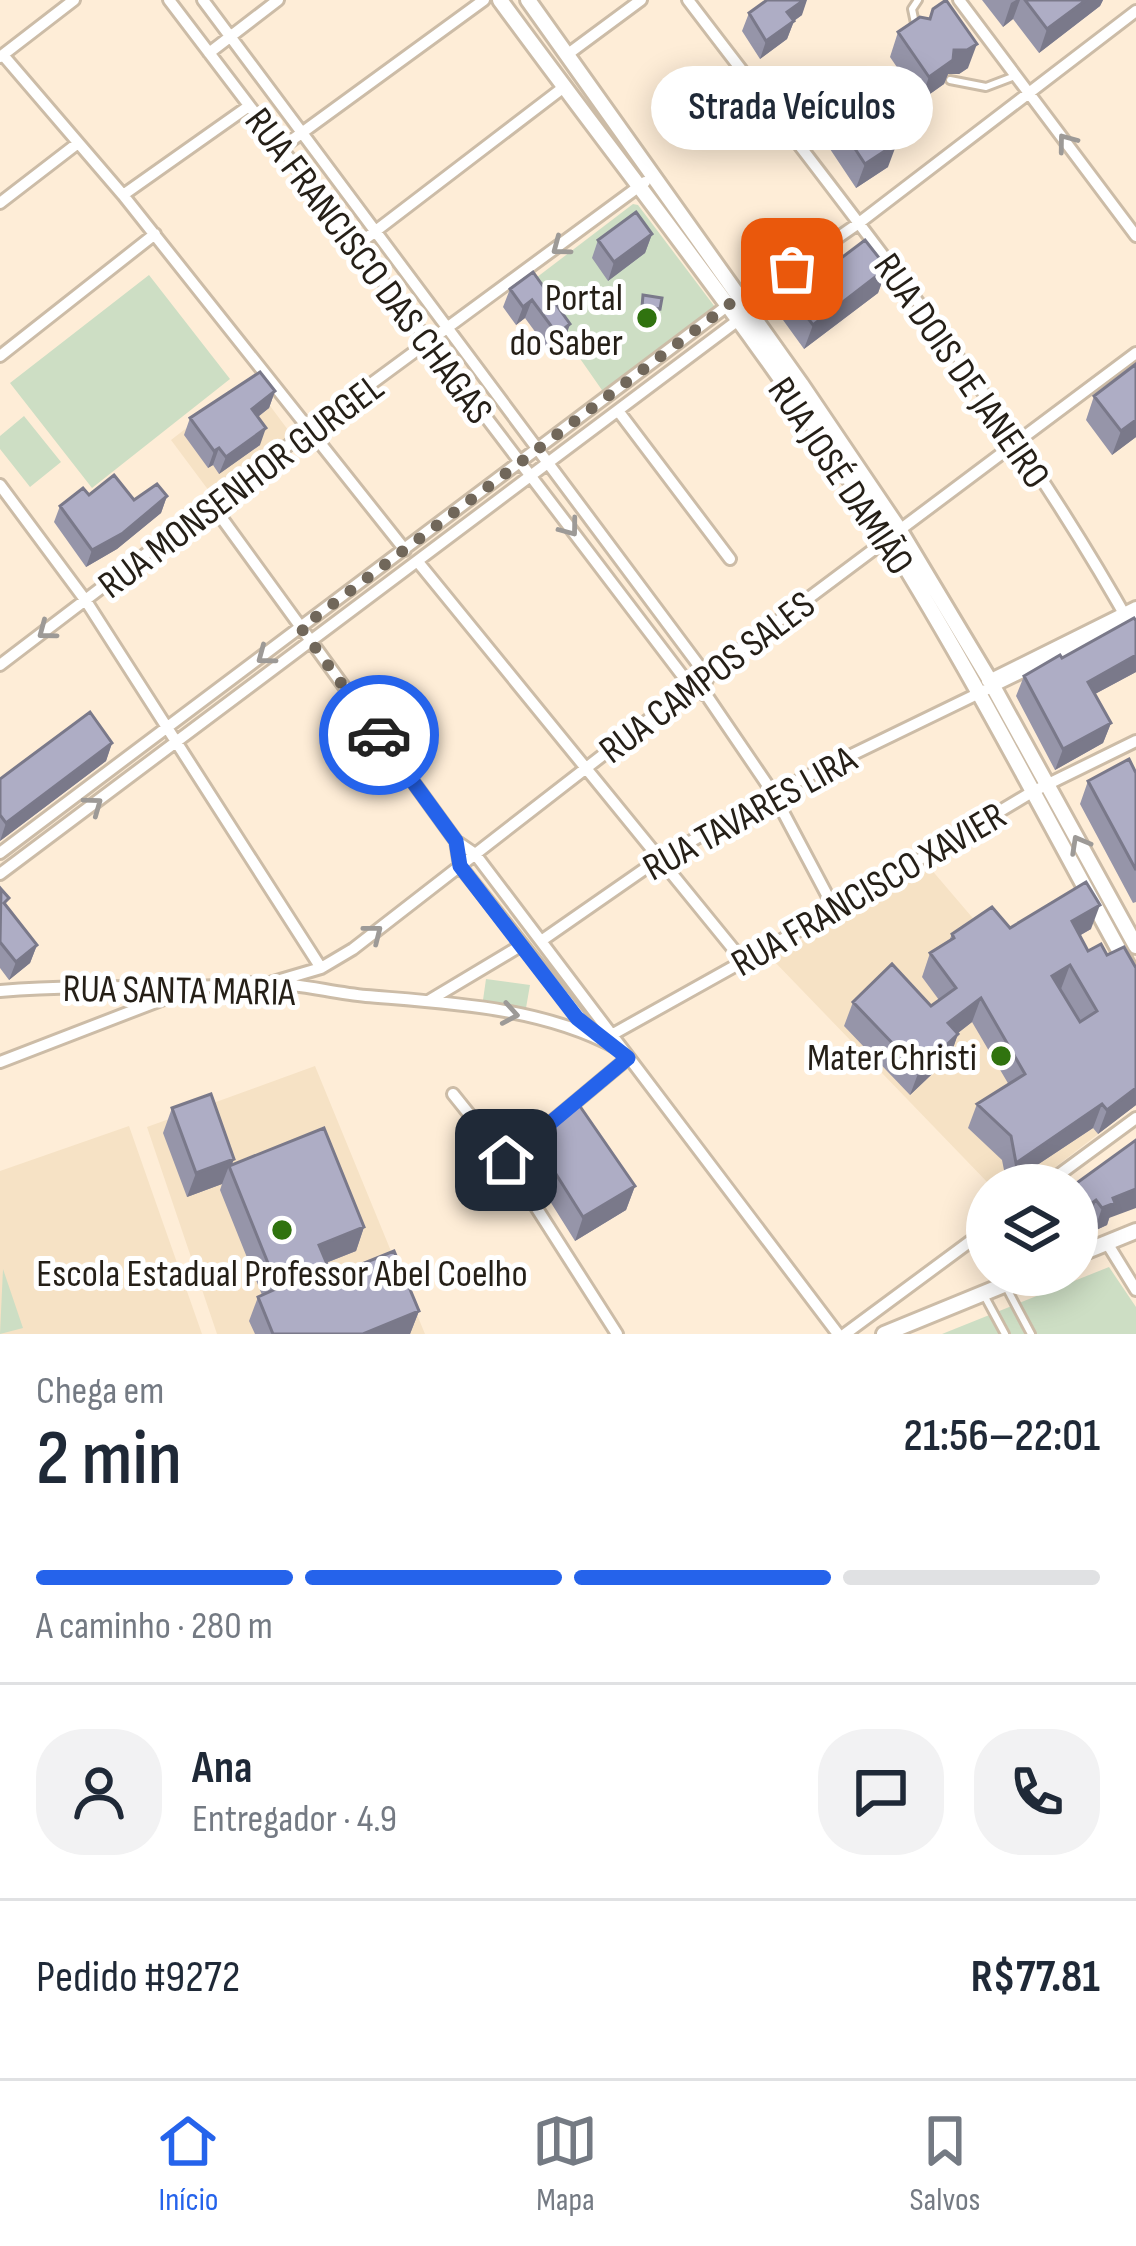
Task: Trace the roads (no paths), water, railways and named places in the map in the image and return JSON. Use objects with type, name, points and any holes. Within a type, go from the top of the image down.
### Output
[{"type":"street","points":[[74,0],[1,56],[123,194],[405,550]]},
{"type":"street","name":"RUA FRANCISCO DAS CHAGAS","points":[[169,0],[691,687],[707,696],[773,793],[835,910]]},
{"type":"street","name":"RUA FRANCISCO DAS CHAGAS","points":[[202,0],[706,675]]},
{"type":"street","points":[[208,53],[278,0]]},
{"type":"street","points":[[281,148],[484,0]]},
{"type":"street","name":"RUA JOSÉ DAMIÃO","points":[[500,0],[638,188],[732,302],[893,533],[1136,946]]},
{"type":"street","name":"RUA JOSÉ DAMIÃO","points":[[528,0],[653,176],[732,302]]},
{"type":"street","points":[[568,54],[641,0]]},
{"type":"street","name":"RUA DOIS DE JANEIRO","points":[[688,0],[1019,440],[1131,614],[1136,635]]},
{"type":"street","points":[[959,0],[1136,236]]},
{"type":"street","points":[[0,853],[732,302],[759,292],[859,223],[1136,11]]},
{"type":"street","points":[[356,246],[564,87]]},
{"type":"street","points":[[123,194],[249,106]]},
{"type":"street","points":[[0,203],[78,143]]},
{"type":"street","name":"RUA MONSENHOR GURGEL","points":[[0,665],[653,176]]},
{"type":"street","points":[[0,356],[155,234]]},
{"type":"street","points":[[0,874],[620,412],[743,317],[759,292]]},
{"type":"street","name":"RUA CAMPOS SALES","points":[[269,982],[322,968],[353,949],[706,675],[1136,353]]},
{"type":"street","points":[[620,412],[730,559]]},
{"type":"street","points":[[0,484],[86,601],[322,968]]},
{"type":"street","points":[[0,512],[13,502]]},
{"type":"street","points":[[213,506],[456,841],[475,854],[541,941],[602,1036]]},
{"type":"street","points":[[418,562],[743,961]]},
{"type":"street","name":"RUA TAVARES LIRA","points":[[541,941],[660,859],[773,793],[1131,614]]},
{"type":"street","points":[[706,675],[707,696]]},
{"type":"street","name":"RUA FRANCISCO XAVIER","points":[[602,1036],[835,910],[1040,788],[1136,741]]},
{"type":"street","name":"RUA JOSÉ DAMIÃO","points":[[1040,788],[1136,981]]},
{"type":"street","points":[[456,841],[460,866],[577,1018],[602,1036]]},
{"type":"street","points":[[430,1000],[522,945]]},
{"type":"street","name":"RUA SANTA MARIA","points":[[0,991],[269,982],[522,1015],[602,1036],[626,1054]]},
{"type":"street","points":[[0,1062],[196,987]]},
{"type":"street","points":[[506,1160],[626,1054],[842,1334],[966,1243]]},
{"type":"street","points":[[453,1094],[506,1160],[617,1334]]},
{"type":"street","points":[[1074,1164],[1136,1118]]},
{"type":"street","points":[[1098,1247],[1136,1231]]},
{"type":"street","points":[[1107,1243],[1136,1290]]},
{"type":"street","points":[[884,1334],[976,1296]]},
{"type":"lane","points":[[917,37],[912,9],[918,0]]},
{"type":"lane","points":[[950,80],[986,87],[1015,76]]},
{"type":"lane","points":[[985,1296],[1005,1334]]},
{"type":"lane","points":[[1011,1296],[1031,1334]]},
{"type":"place","name":"Strada Veículos","points":[[792,269]]},
{"type":"place","name":"Portal do Saber","points":[[647,318]]},
{"type":"place","name":"Mater Christi","points":[[1001,1056]]},
{"type":"place","name":"Escola Estadual Professor Abel Coelho","points":[[282,1230]]}]
